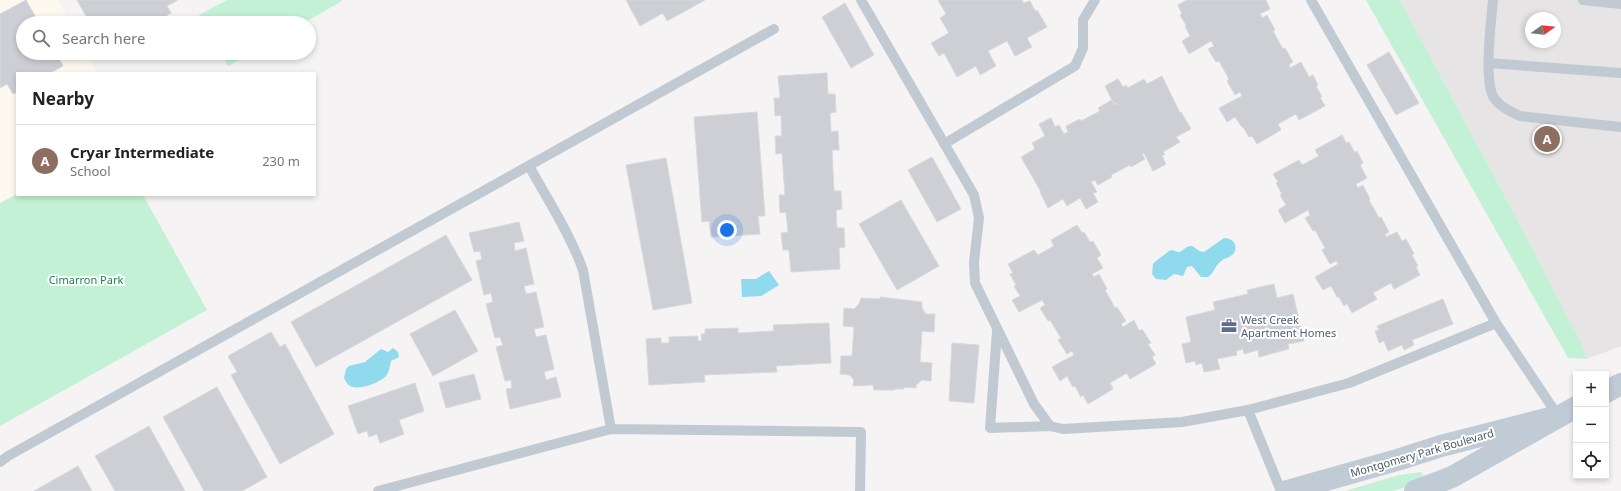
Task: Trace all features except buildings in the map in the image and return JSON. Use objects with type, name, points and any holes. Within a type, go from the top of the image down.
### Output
[{"type":"street","points":[[1609,390],[1621,384]]},
{"type":"street","name":"Montgomery Park Boulevard","points":[[1286,491],[1441,446],[1567,412]]},
{"type":"street","name":"Montgomery Park Boulevard","points":[[1415,491],[1452,477],[1567,412]]},
{"type":"lane","points":[[861,0],[974,195],[979,218],[974,262],[975,283],[997,331],[1034,404],[1050,426]]},
{"type":"lane","points":[[944,144],[1075,66],[1083,48],[1083,20],[1094,0]]},
{"type":"lane","points":[[1311,0],[1496,323],[1567,412]]},
{"type":"lane","points":[[1493,0],[1489,79],[1493,97],[1505,109],[1520,116],[1621,127]]},
{"type":"lane","points":[[1583,0],[1621,4]]},
{"type":"lane","points":[[0,462],[8,456],[774,29]]},
{"type":"lane","points":[[1489,63],[1621,73]]},
{"type":"lane","points":[[529,166],[578,255],[611,429]]},
{"type":"lane","points":[[997,331],[990,428],[1050,426],[1063,429],[1182,422],[1248,410],[1349,383],[1496,323]]},
{"type":"lane","points":[[1248,410],[1281,491]]},
{"type":"lane","points":[[378,491],[611,429],[861,432],[860,491]]},
{"type":"shaded area","points":[[0,0],[58,0],[66,16],[16,16],[16,60],[90,60],[96,72],[16,72],[16,195],[0,203]]},
{"type":"shaded area","points":[[1400,0],[1621,0],[1621,346],[1587,359],[1582,345],[1526,236]]},
{"type":"green space","points":[[227,0],[342,1],[316,16],[199,15]]},
{"type":"green space","points":[[1366,0],[1400,0],[1526,236],[1582,345],[1587,359],[1568,358]]},
{"type":"green space","points":[[225,60],[239,60],[228,66]]},
{"type":"green space","name":"Cimarron Park","points":[[16,195],[16,196],[144,196],[207,310],[0,426],[0,203]]},
{"type":"green space","points":[[1421,472],[1423,476],[1403,488],[1392,491],[1345,491],[1399,475]]},
{"type":"water","points":[[1224,238],[1235,243],[1235,251],[1232,255],[1222,260],[1208,277],[1201,277],[1192,266],[1187,267],[1183,276],[1174,274],[1166,280],[1156,279],[1152,274],[1153,264],[1171,250],[1180,252],[1191,246],[1204,252]]},
{"type":"water","points":[[769,271],[779,285],[761,296],[742,297],[741,279],[756,279]]},
{"type":"water","points":[[393,348],[398,352],[399,357],[391,361],[388,373],[383,379],[361,387],[353,387],[347,384],[344,378],[346,369],[349,366],[365,362],[381,349],[388,352]]},
{"type":"place","name":"Cryar Intermediate","points":[[1547,139]]},
{"type":"place","name":"West Creek Apartment Homes","points":[[1229,326]]}]
